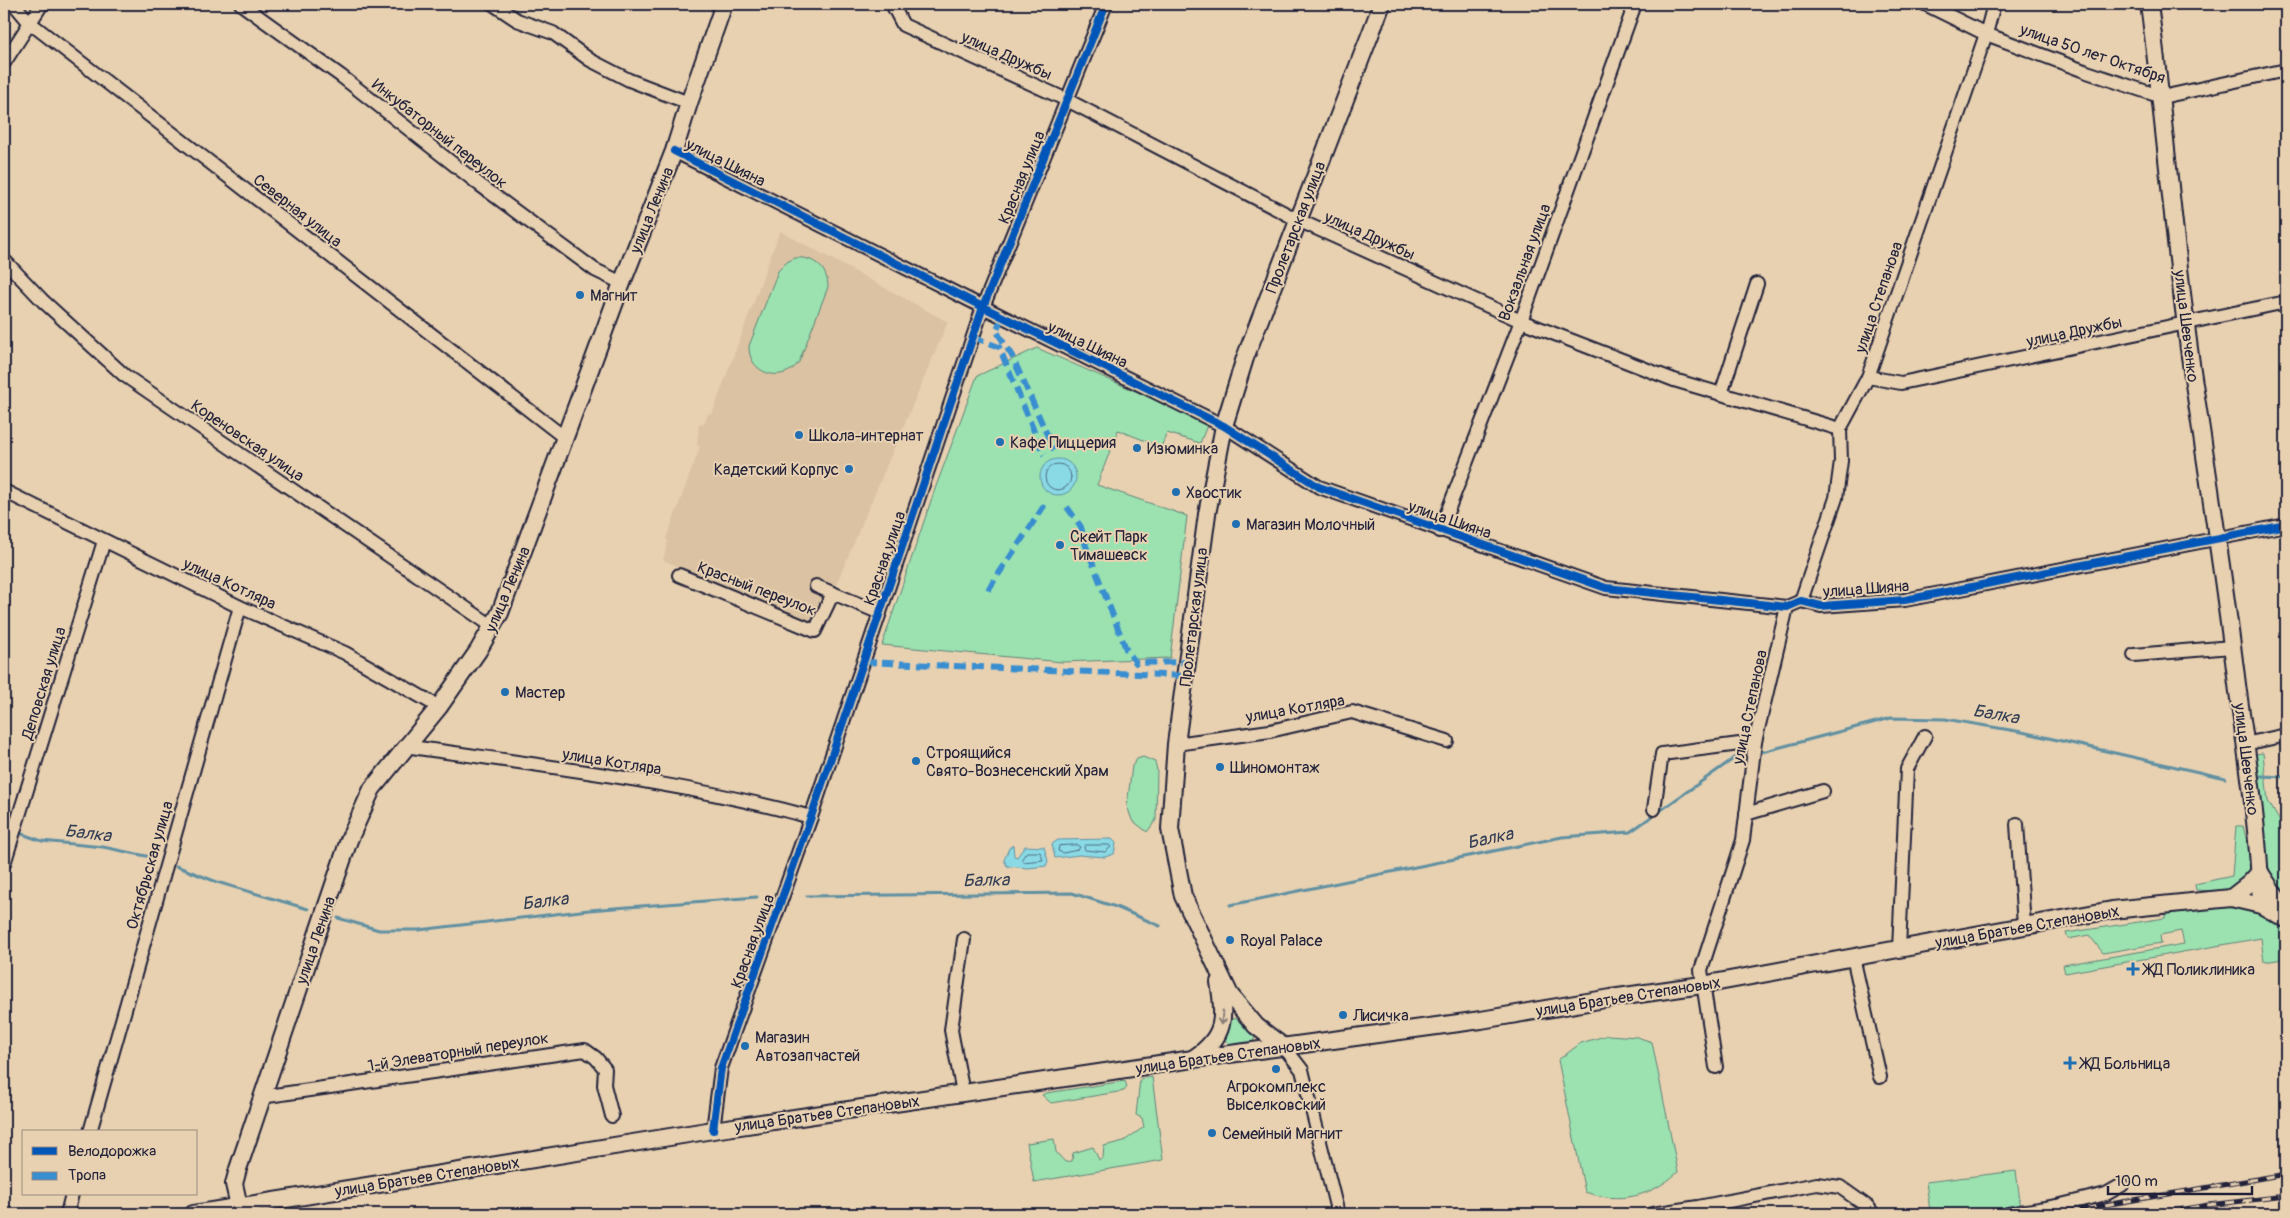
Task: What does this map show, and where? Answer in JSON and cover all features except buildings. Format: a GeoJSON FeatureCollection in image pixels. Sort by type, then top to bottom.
{"type":"FeatureCollection","features":[{"type":"Feature","properties":{"kind":"main road","name":"улица Ленина"},"geometry":{"type":"LineString","coordinates":[[239,1206],[234,1184],[261,1097],[349,840],[372,788],[439,707],[478,652],[500,613],[622,283],[674,151],[724,4]]}},
{"type":"Feature","properties":{"kind":"main road","name":"Пролетарская улица"},"geometry":{"type":"LineString","coordinates":[[1285,1048],[1256,1026],[1230,995],[1217,970],[1183,896],[1173,852],[1170,806],[1176,744],[1207,514],[1224,426],[1246,358],[1382,4]]}},
{"type":"Feature","properties":{"kind":"main road","name":"улица Шевченко"},"geometry":{"type":"LineString","coordinates":[[2149,4],[2162,97],[2185,324],[2218,539],[2245,744],[2260,872],[2261,905]]}},
{"type":"Feature","properties":{"kind":"main road","name":"улица Шевченко"},"geometry":{"type":"LineString","coordinates":[[2260,872],[2286,912]]}},
{"type":"Feature","properties":{"kind":"main road"},"geometry":{"type":"LineString","coordinates":[[2231,898],[2250,883],[2260,872]]}},
{"type":"Feature","properties":{"kind":"main road","name":"улица Братьев Степановых"},"geometry":{"type":"LineString","coordinates":[[193,1214],[713,1130],[1193,1059],[1285,1048],[1702,985],[2112,910],[2231,898],[2261,905],[2286,919]]}},
{"type":"Feature","properties":{"kind":"main road"},"geometry":{"type":"LineString","coordinates":[[1193,1059],[1209,1048],[1222,1028],[1224,1007],[1217,970]]}},
{"type":"Feature","properties":{"kind":"street","name":"Северная улица"},"geometry":{"type":"LineString","coordinates":[[14,4],[29,22],[565,438]]}},
{"type":"Feature","properties":{"kind":"street"},"geometry":{"type":"LineString","coordinates":[[4,63],[42,4]]}},
{"type":"Feature","properties":{"kind":"street","name":"Инкубаторный переулок"},"geometry":{"type":"LineString","coordinates":[[241,4],[341,76],[480,185],[587,264],[622,283]]}},
{"type":"Feature","properties":{"kind":"street"},"geometry":{"type":"LineString","coordinates":[[493,4],[517,20],[553,33],[590,60],[629,80],[689,103]]}},
{"type":"Feature","properties":{"kind":"street","name":"улица Дружбы"},"geometry":{"type":"LineString","coordinates":[[892,4],[903,25],[1067,100],[1298,220],[1521,321],[1674,380],[1840,429]]}},
{"type":"Feature","properties":{"kind":"street","name":"Красная улица"},"geometry":{"type":"LineString","coordinates":[[713,1130],[721,1068],[811,817],[983,307],[1106,4]]}},
{"type":"Feature","properties":{"kind":"street","name":"Вокзальная улица"},"geometry":{"type":"LineString","coordinates":[[1440,531],[1521,321],[1635,4]]}},
{"type":"Feature","properties":{"kind":"street","name":"улица 50 лет Октября"},"geometry":{"type":"LineString","coordinates":[[1925,4],[1986,34],[2087,72],[2162,97],[2286,70]]}},
{"type":"Feature","properties":{"kind":"street","name":"улица Степанова"},"geometry":{"type":"LineString","coordinates":[[1840,429],[1868,377],[1986,34],[1994,4]]}},
{"type":"Feature","properties":{"kind":"street","name":"улица Шияна"},"geometry":{"type":"LineString","coordinates":[[674,151],[1224,426],[1318,487],[1606,588],[1787,607],[1801,601],[1821,606],[1905,600],[2286,525]]}},
{"type":"Feature","properties":{"kind":"street","name":"Кореновская улица"},"geometry":{"type":"LineString","coordinates":[[4,260],[43,301],[124,375],[492,626]]}},
{"type":"Feature","properties":{"kind":"street"},"geometry":{"type":"LineString","coordinates":[[1721,394],[1757,284]]}},
{"type":"Feature","properties":{"kind":"street","name":"улица Дружбы"},"geometry":{"type":"LineString","coordinates":[[1868,377],[1901,383],[2286,302]]}},
{"type":"Feature","properties":{"kind":"street"},"geometry":{"type":"LineString","coordinates":[[1801,601],[1836,498],[1841,461],[1840,429]]}},
{"type":"Feature","properties":{"kind":"street","name":"улица Котляра"},"geometry":{"type":"LineString","coordinates":[[4,492],[240,607],[345,654],[439,707]]}},
{"type":"Feature","properties":{"kind":"street","name":"Деповская улица"},"geometry":{"type":"LineString","coordinates":[[4,864],[104,541]]}},
{"type":"Feature","properties":{"kind":"street","name":"Красный переулок"},"geometry":{"type":"LineString","coordinates":[[679,575],[815,631],[833,593]]}},
{"type":"Feature","properties":{"kind":"street","name":"Красный переулок"},"geometry":{"type":"LineString","coordinates":[[816,586],[880,613]]}},
{"type":"Feature","properties":{"kind":"street","name":"Октябрьская улица"},"geometry":{"type":"LineString","coordinates":[[91,1130],[240,607]]}},
{"type":"Feature","properties":{"kind":"street","name":"улица Степанова"},"geometry":{"type":"LineString","coordinates":[[1716,1067],[1700,970],[1743,840],[1755,742],[1787,607]]}},
{"type":"Feature","properties":{"kind":"street"},"geometry":{"type":"LineString","coordinates":[[2134,655],[2232,646]]}},
{"type":"Feature","properties":{"kind":"street","name":"улица Котляра"},"geometry":{"type":"LineString","coordinates":[[1176,744],[1270,731],[1352,712],[1447,742]]}},
{"type":"Feature","properties":{"kind":"street"},"geometry":{"type":"LineString","coordinates":[[2245,744],[2286,735]]}},
{"type":"Feature","properties":{"kind":"street"},"geometry":{"type":"LineString","coordinates":[[1899,949],[1907,769],[1925,736]]}},
{"type":"Feature","properties":{"kind":"street"},"geometry":{"type":"LineString","coordinates":[[1654,809],[1662,754],[1755,742]]}},
{"type":"Feature","properties":{"kind":"street","name":"улица Котляра"},"geometry":{"type":"LineString","coordinates":[[406,746],[554,768],[756,802],[811,817]]}},
{"type":"Feature","properties":{"kind":"street"},"geometry":{"type":"LineString","coordinates":[[1746,814],[1823,791]]}},
{"type":"Feature","properties":{"kind":"street"},"geometry":{"type":"LineString","coordinates":[[2018,824],[2024,926]]}},
{"type":"Feature","properties":{"kind":"street"},"geometry":{"type":"LineString","coordinates":[[963,1093],[950,1030],[964,939]]}},
{"type":"Feature","properties":{"kind":"street"},"geometry":{"type":"LineString","coordinates":[[1853,957],[1880,1077]]}},
{"type":"Feature","properties":{"kind":"street","name":"Пролетарская улица"},"geometry":{"type":"LineString","coordinates":[[1285,1048],[1302,1070],[1338,1214]]}},
{"type":"Feature","properties":{"kind":"street","name":"1-й Элеваторный переулок"},"geometry":{"type":"LineString","coordinates":[[261,1097],[585,1050],[596,1058],[605,1069],[606,1102],[612,1116]]}},
{"type":"Feature","properties":{"kind":"street"},"geometry":{"type":"LineString","coordinates":[[1652,1214],[1823,1184],[1840,1187],[1868,1207],[1872,1214]]}},
{"type":"Feature","properties":{"kind":"street"},"geometry":{"type":"LineString","coordinates":[[2008,1214],[2057,1206],[2098,1196],[2122,1185]]}},
{"type":"Feature","properties":{"kind":"street"},"geometry":{"type":"LineString","coordinates":[[67,1214],[72,1196]]}},
{"type":"Feature","properties":{"kind":"shaded area","name":"Школа-интернат"},"geometry":{"type":"Polygon","coordinates":[[[780,231],[948,322],[818,627],[663,560],[668,541],[666,539],[700,447],[697,444],[699,424],[703,425],[709,413],[712,414],[780,231]]]}},
{"type":"Feature","properties":{"kind":"green space"},"geometry":{"type":"Polygon","coordinates":[[[795,258],[808,259],[818,265],[825,274],[828,287],[799,362],[792,369],[784,373],[768,373],[754,364],[750,356],[749,346],[778,271],[787,262],[795,258]]]}},
{"type":"Feature","properties":{"kind":"green space"},"geometry":{"type":"Polygon","coordinates":[[[1037,348],[1208,423],[1200,443],[1167,433],[1161,447],[1118,430],[1097,485],[1187,516],[1170,658],[1062,662],[882,645],[935,489],[977,376],[1037,348]]]}},
{"type":"Feature","properties":{"kind":"green space"},"geometry":{"type":"Polygon","coordinates":[[[2263,753],[2268,801],[2286,832],[2286,904],[2269,872],[2262,840],[2255,754],[2263,753]]]}},
{"type":"Feature","properties":{"kind":"green space"},"geometry":{"type":"Polygon","coordinates":[[[1143,757],[1155,762],[1157,770],[1156,820],[1147,832],[1132,820],[1127,806],[1132,766],[1137,759],[1143,757]]]}},
{"type":"Feature","properties":{"kind":"green space"},"geometry":{"type":"Polygon","coordinates":[[[2236,826],[2243,826],[2252,861],[2252,872],[2228,892],[2196,890],[2195,884],[2232,876],[2236,826]]]}},
{"type":"Feature","properties":{"kind":"green space"},"geometry":{"type":"Polygon","coordinates":[[[2223,907],[2240,909],[2256,914],[2286,929],[2286,978],[2283,959],[2264,962],[2261,938],[2065,973],[2063,965],[2184,944],[2181,931],[2160,935],[2161,943],[2103,953],[2089,935],[2068,939],[2066,933],[2165,918],[2165,914],[2223,907]]]}},
{"type":"Feature","properties":{"kind":"green space"},"geometry":{"type":"Polygon","coordinates":[[[1235,1018],[1255,1036],[1253,1042],[1246,1045],[1230,1045],[1225,1040],[1230,1020],[1235,1018]]]}},
{"type":"Feature","properties":{"kind":"green space"},"geometry":{"type":"Polygon","coordinates":[[[1608,1035],[1637,1037],[1652,1042],[1678,1172],[1668,1181],[1657,1187],[1623,1198],[1598,1196],[1585,1192],[1558,1060],[1581,1043],[1608,1035]]]}},
{"type":"Feature","properties":{"kind":"green space"},"geometry":{"type":"Polygon","coordinates":[[[1152,1077],[1163,1160],[1034,1182],[1027,1143],[1054,1139],[1056,1152],[1065,1162],[1072,1161],[1073,1153],[1093,1147],[1099,1160],[1103,1158],[1104,1146],[1124,1141],[1144,1127],[1142,1118],[1136,1115],[1140,1079],[1152,1077]]]}},
{"type":"Feature","properties":{"kind":"green space"},"geometry":{"type":"Polygon","coordinates":[[[1125,1081],[1127,1087],[1124,1091],[1051,1103],[1042,1095],[1046,1093],[1125,1081]]]}},
{"type":"Feature","properties":{"kind":"green space"},"geometry":{"type":"Polygon","coordinates":[[[2016,1171],[2021,1209],[1979,1214],[1917,1214],[1930,1211],[1926,1182],[2016,1171]]]}},
{"type":"Feature","properties":{"kind":"water"},"geometry":{"type":"Polygon","coordinates":[[[1058,459],[1065,460],[1071,464],[1075,470],[1075,484],[1071,490],[1065,494],[1058,495],[1051,494],[1045,490],[1041,484],[1040,477],[1041,470],[1045,464],[1051,460],[1058,459]]]}},
{"type":"Feature","properties":{"kind":"water"},"geometry":{"type":"Polygon","coordinates":[[[1112,839],[1116,843],[1114,854],[1105,857],[1079,855],[1055,858],[1052,844],[1058,840],[1112,839]]]}},
{"type":"Feature","properties":{"kind":"water"},"geometry":{"type":"Polygon","coordinates":[[[1013,845],[1014,856],[1017,857],[1025,846],[1044,847],[1048,861],[1046,866],[1028,868],[1007,866],[1004,860],[1009,848],[1013,845]]]}},
{"type":"Feature","properties":{"kind":"waterway","name":"Балка"},"geometry":{"type":"LineString","coordinates":[[1762,752],[1891,718],[1945,719],[2022,732],[2225,778]]}},
{"type":"Feature","properties":{"kind":"waterway","name":"Балка"},"geometry":{"type":"LineString","coordinates":[[1230,905],[1562,837],[1630,832],[1736,757]]}},
{"type":"Feature","properties":{"kind":"waterway","name":"Балка"},"geometry":{"type":"LineString","coordinates":[[2261,776],[2286,777]]}},
{"type":"Feature","properties":{"kind":"waterway","name":"Балка"},"geometry":{"type":"LineString","coordinates":[[22,834],[42,841],[103,847],[151,857]]}},
{"type":"Feature","properties":{"kind":"waterway","name":"Балка"},"geometry":{"type":"LineString","coordinates":[[176,866],[217,882],[308,909]]}},
{"type":"Feature","properties":{"kind":"waterway","name":"Балка"},"geometry":{"type":"LineString","coordinates":[[807,896],[1072,893],[1116,907],[1160,926]]}},
{"type":"Feature","properties":{"kind":"waterway","name":"Балка"},"geometry":{"type":"LineString","coordinates":[[338,918],[379,930],[419,930],[589,910],[757,897]]}},
{"type":"Feature","properties":{"kind":"railway"},"geometry":{"type":"LineString","coordinates":[[2052,1214],[2286,1174]]}},
{"type":"Feature","properties":{"kind":"railway"},"geometry":{"type":"LineString","coordinates":[[2154,1214],[2208,1205],[2286,1196]]}},
{"type":"Feature","properties":{"kind":"marked path"},"geometry":{"type":"LineString","coordinates":[[1003,317],[996,330],[1012,356],[1054,450]]}},
{"type":"Feature","properties":{"kind":"marked path"},"geometry":{"type":"LineString","coordinates":[[973,337],[999,347],[1044,455]]}},
{"type":"Feature","properties":{"kind":"marked path"},"geometry":{"type":"LineString","coordinates":[[988,590],[1046,503]]}},
{"type":"Feature","properties":{"kind":"marked path"},"geometry":{"type":"LineString","coordinates":[[1067,507],[1081,527],[1086,546],[1126,649],[1136,663],[1187,662]]}},
{"type":"Feature","properties":{"kind":"marked path"},"geometry":{"type":"LineString","coordinates":[[864,662],[1185,676]]}},
{"type":"Feature","properties":{"kind":"cycle path"},"geometry":{"type":"LineString","coordinates":[[713,1130],[721,1068],[811,817],[983,307],[1106,4]]}},
{"type":"Feature","properties":{"kind":"cycle path"},"geometry":{"type":"LineString","coordinates":[[674,151],[1224,426],[1319,487],[1606,588],[1787,607],[1801,601],[1821,606],[1905,600],[2286,525]]}},
{"type":"Feature","properties":{"kind":"place","name":"Магнит"},"geometry":{"type":"Point","coordinates":[580,295]}},
{"type":"Feature","properties":{"kind":"place","name":"Школа-интернат"},"geometry":{"type":"Point","coordinates":[799,435]}},
{"type":"Feature","properties":{"kind":"place","name":"Кафе Пиццерия"},"geometry":{"type":"Point","coordinates":[1000,442]}},
{"type":"Feature","properties":{"kind":"place","name":"Изюминка"},"geometry":{"type":"Point","coordinates":[1137,448]}},
{"type":"Feature","properties":{"kind":"place","name":"Кадетский Корпус"},"geometry":{"type":"Point","coordinates":[849,469]}},
{"type":"Feature","properties":{"kind":"place","name":"Хвостик"},"geometry":{"type":"Point","coordinates":[1176,492]}},
{"type":"Feature","properties":{"kind":"place","name":"Магазин Молочный"},"geometry":{"type":"Point","coordinates":[1236,524]}},
{"type":"Feature","properties":{"kind":"place","name":"Скейт Парк Тимашевск"},"geometry":{"type":"Point","coordinates":[1060,545]}},
{"type":"Feature","properties":{"kind":"place","name":"Мастер"},"geometry":{"type":"Point","coordinates":[505,692]}},
{"type":"Feature","properties":{"kind":"place","name":"Строящийся Свято-Вознесенский Храм"},"geometry":{"type":"Point","coordinates":[916,761]}},
{"type":"Feature","properties":{"kind":"place","name":"Шиномонтаж"},"geometry":{"type":"Point","coordinates":[1220,767]}},
{"type":"Feature","properties":{"kind":"place","name":"Royal Palace"},"geometry":{"type":"Point","coordinates":[1230,940]}},
{"type":"Feature","properties":{"kind":"place","name":"ЖД Поликлиника"},"geometry":{"type":"Point","coordinates":[2133,969]}},
{"type":"Feature","properties":{"kind":"place","name":"Лисичка"},"geometry":{"type":"Point","coordinates":[1343,1015]}},
{"type":"Feature","properties":{"kind":"place","name":"Магазин Автозапчастей"},"geometry":{"type":"Point","coordinates":[745,1046]}},
{"type":"Feature","properties":{"kind":"place","name":"ЖД Больница"},"geometry":{"type":"Point","coordinates":[2070,1063]}},
{"type":"Feature","properties":{"kind":"place","name":"Агрокомплекс Выселковский"},"geometry":{"type":"Point","coordinates":[1276,1069]}},
{"type":"Feature","properties":{"kind":"place","name":"Семейный Магнит"},"geometry":{"type":"Point","coordinates":[1212,1133]}}]}
